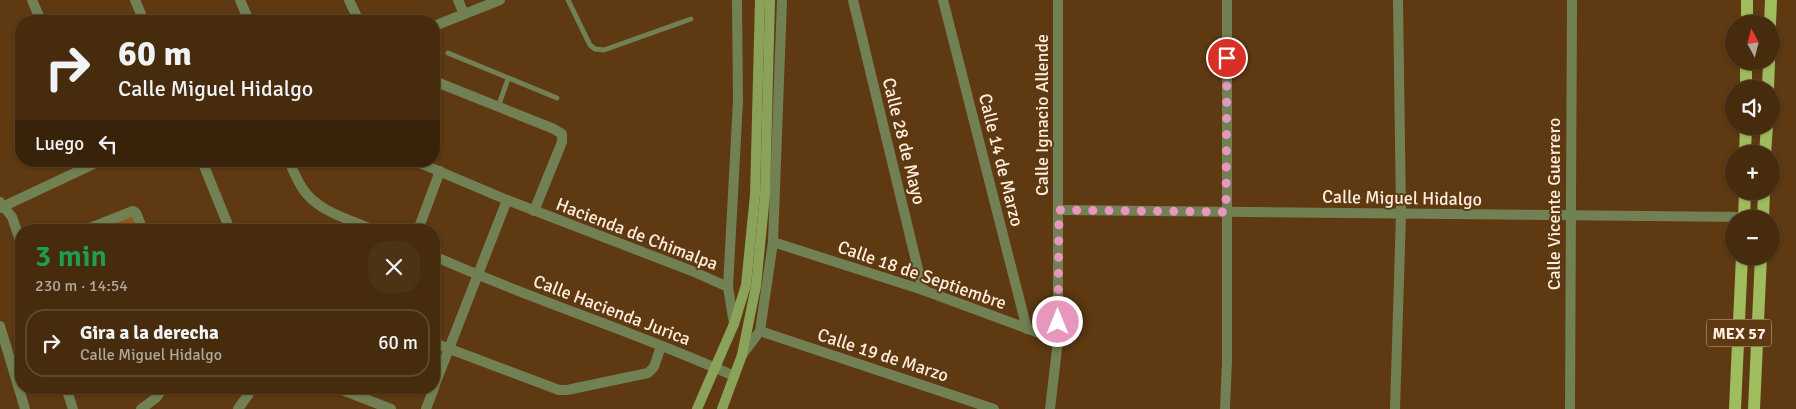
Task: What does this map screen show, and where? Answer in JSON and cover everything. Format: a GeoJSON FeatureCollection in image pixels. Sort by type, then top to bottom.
{"type":"FeatureCollection","features":[{"type":"Feature","properties":{"kind":"main road"},"geometry":{"type":"LineString","coordinates":[[697,409],[751,285],[760,0]]}},
{"type":"Feature","properties":{"kind":"main road"},"geometry":{"type":"LineString","coordinates":[[722,409],[742,355],[765,195],[770,0]]}},
{"type":"Feature","properties":{"kind":"main road"},"geometry":{"type":"LineString","coordinates":[[1747,0],[1747,15]]}},
{"type":"Feature","properties":{"kind":"main road"},"geometry":{"type":"LineString","coordinates":[[1770,15],[1771,0]]}},
{"type":"Feature","properties":{"kind":"main road","name":"MEX 57"},"geometry":{"type":"LineString","coordinates":[[1735,409],[1742,265]]}},
{"type":"Feature","properties":{"kind":"main road","name":"MEX 57"},"geometry":{"type":"LineString","coordinates":[[1754,409],[1761,265]]}},
{"type":"Feature","properties":{"kind":"street"},"geometry":{"type":"LineString","coordinates":[[32,0],[38,15]]}},
{"type":"Feature","properties":{"kind":"street"},"geometry":{"type":"LineString","coordinates":[[135,0],[141,15]]}},
{"type":"Feature","properties":{"kind":"street"},"geometry":{"type":"LineString","coordinates":[[240,0],[246,15]]}},
{"type":"Feature","properties":{"kind":"street"},"geometry":{"type":"LineString","coordinates":[[350,0],[356,15]]}},
{"type":"Feature","properties":{"kind":"street"},"geometry":{"type":"LineString","coordinates":[[458,0],[464,14]]}},
{"type":"Feature","properties":{"kind":"street"},"geometry":{"type":"LineString","coordinates":[[440,24],[500,0]]}},
{"type":"Feature","properties":{"kind":"street"},"geometry":{"type":"LineString","coordinates":[[734,324],[728,287],[738,101],[737,0]]}},
{"type":"Feature","properties":{"kind":"street"},"geometry":{"type":"LineString","coordinates":[[742,355],[760,331],[773,242],[782,0]]}},
{"type":"Feature","properties":{"kind":"street","name":"Calle 28 de Mayo"},"geometry":{"type":"LineString","coordinates":[[853,0],[923,290]]}},
{"type":"Feature","properties":{"kind":"street","name":"Calle 14 de Marzo"},"geometry":{"type":"LineString","coordinates":[[943,0],[1027,329]]}},
{"type":"Feature","properties":{"kind":"street","name":"Calle Ignacio Allende"},"geometry":{"type":"LineString","coordinates":[[1050,409],[1058,340],[1058,0]]}},
{"type":"Feature","properties":{"kind":"street"},"geometry":{"type":"LineString","coordinates":[[1225,409],[1227,360],[1227,0]]}},
{"type":"Feature","properties":{"kind":"street"},"geometry":{"type":"LineString","coordinates":[[1395,409],[1401,214],[1398,0]]}},
{"type":"Feature","properties":{"kind":"street","name":"Calle Vicente Guerrero"},"geometry":{"type":"LineString","coordinates":[[1570,409],[1572,0]]}},
{"type":"Feature","properties":{"kind":"street"},"geometry":{"type":"LineString","coordinates":[[440,83],[554,129],[562,134],[562,142],[534,211]]}},
{"type":"Feature","properties":{"kind":"street"},"geometry":{"type":"LineString","coordinates":[[15,226],[12,217],[1,205],[86,167]]}},
{"type":"Feature","properties":{"kind":"street"},"geometry":{"type":"LineString","coordinates":[[204,167],[228,224]]}},
{"type":"Feature","properties":{"kind":"street"},"geometry":{"type":"LineString","coordinates":[[292,167],[301,187],[319,206],[360,224]]}},
{"type":"Feature","properties":{"kind":"street","name":"Hacienda de Chimalpa"},"geometry":{"type":"LineString","coordinates":[[430,167],[534,211],[728,287]]}},
{"type":"Feature","properties":{"kind":"street"},"geometry":{"type":"LineString","coordinates":[[420,224],[440,171]]}},
{"type":"Feature","properties":{"kind":"street"},"geometry":{"type":"LineString","coordinates":[[440,369],[507,200]]}},
{"type":"Feature","properties":{"kind":"street","name":"Calle Miguel Hidalgo"},"geometry":{"type":"LineString","coordinates":[[1059,210],[1725,218]]}},
{"type":"Feature","properties":{"kind":"street"},"geometry":{"type":"LineString","coordinates":[[101,224],[133,211],[136,212],[141,224]]}},
{"type":"Feature","properties":{"kind":"street","name":"Calle 18 de Septiembre"},"geometry":{"type":"LineString","coordinates":[[773,242],[923,290],[1058,340]]}},
{"type":"Feature","properties":{"kind":"street","name":"Calle Hacienda Jurica"},"geometry":{"type":"LineString","coordinates":[[440,259],[477,276],[734,376]]}},
{"type":"Feature","properties":{"kind":"street"},"geometry":{"type":"LineString","coordinates":[[0,326],[15,376]]}},
{"type":"Feature","properties":{"kind":"street","name":"Calle 19 de Marzo"},"geometry":{"type":"LineString","coordinates":[[760,331],[994,409]]}},
{"type":"Feature","properties":{"kind":"street"},"geometry":{"type":"LineString","coordinates":[[440,346],[559,390],[567,390],[648,373],[654,368],[661,346]]}},
{"type":"Feature","properties":{"kind":"street"},"geometry":{"type":"LineString","coordinates":[[20,394],[25,409]]}},
{"type":"Feature","properties":{"kind":"street"},"geometry":{"type":"LineString","coordinates":[[68,394],[73,409]]}},
{"type":"Feature","properties":{"kind":"street"},"geometry":{"type":"LineString","coordinates":[[141,409],[159,394]]}},
{"type":"Feature","properties":{"kind":"street"},"geometry":{"type":"LineString","coordinates":[[238,409],[249,394]]}},
{"type":"Feature","properties":{"kind":"street"},"geometry":{"type":"LineString","coordinates":[[349,394],[373,406],[392,409]]}},
{"type":"Feature","properties":{"kind":"street"},"geometry":{"type":"LineString","coordinates":[[426,409],[431,394]]}},
{"type":"Feature","properties":{"kind":"lane"},"geometry":{"type":"LineString","coordinates":[[568,0],[590,45],[595,50],[604,50],[691,19]]}},
{"type":"Feature","properties":{"kind":"lane"},"geometry":{"type":"LineString","coordinates":[[448,53],[557,98]]}},
{"type":"Feature","properties":{"kind":"lane"},"geometry":{"type":"LineString","coordinates":[[498,107],[508,79]]}},
{"type":"Feature","properties":{"kind":"shaded area"},"geometry":{"type":"Polygon","coordinates":[[[133,211],[139,224],[100,224],[133,211]]]}},
{"type":"Feature","properties":{"kind":"route"},"geometry":{"type":"LineString","coordinates":[[1058,322],[1059,210],[1226,212],[1227,58]]}}]}
